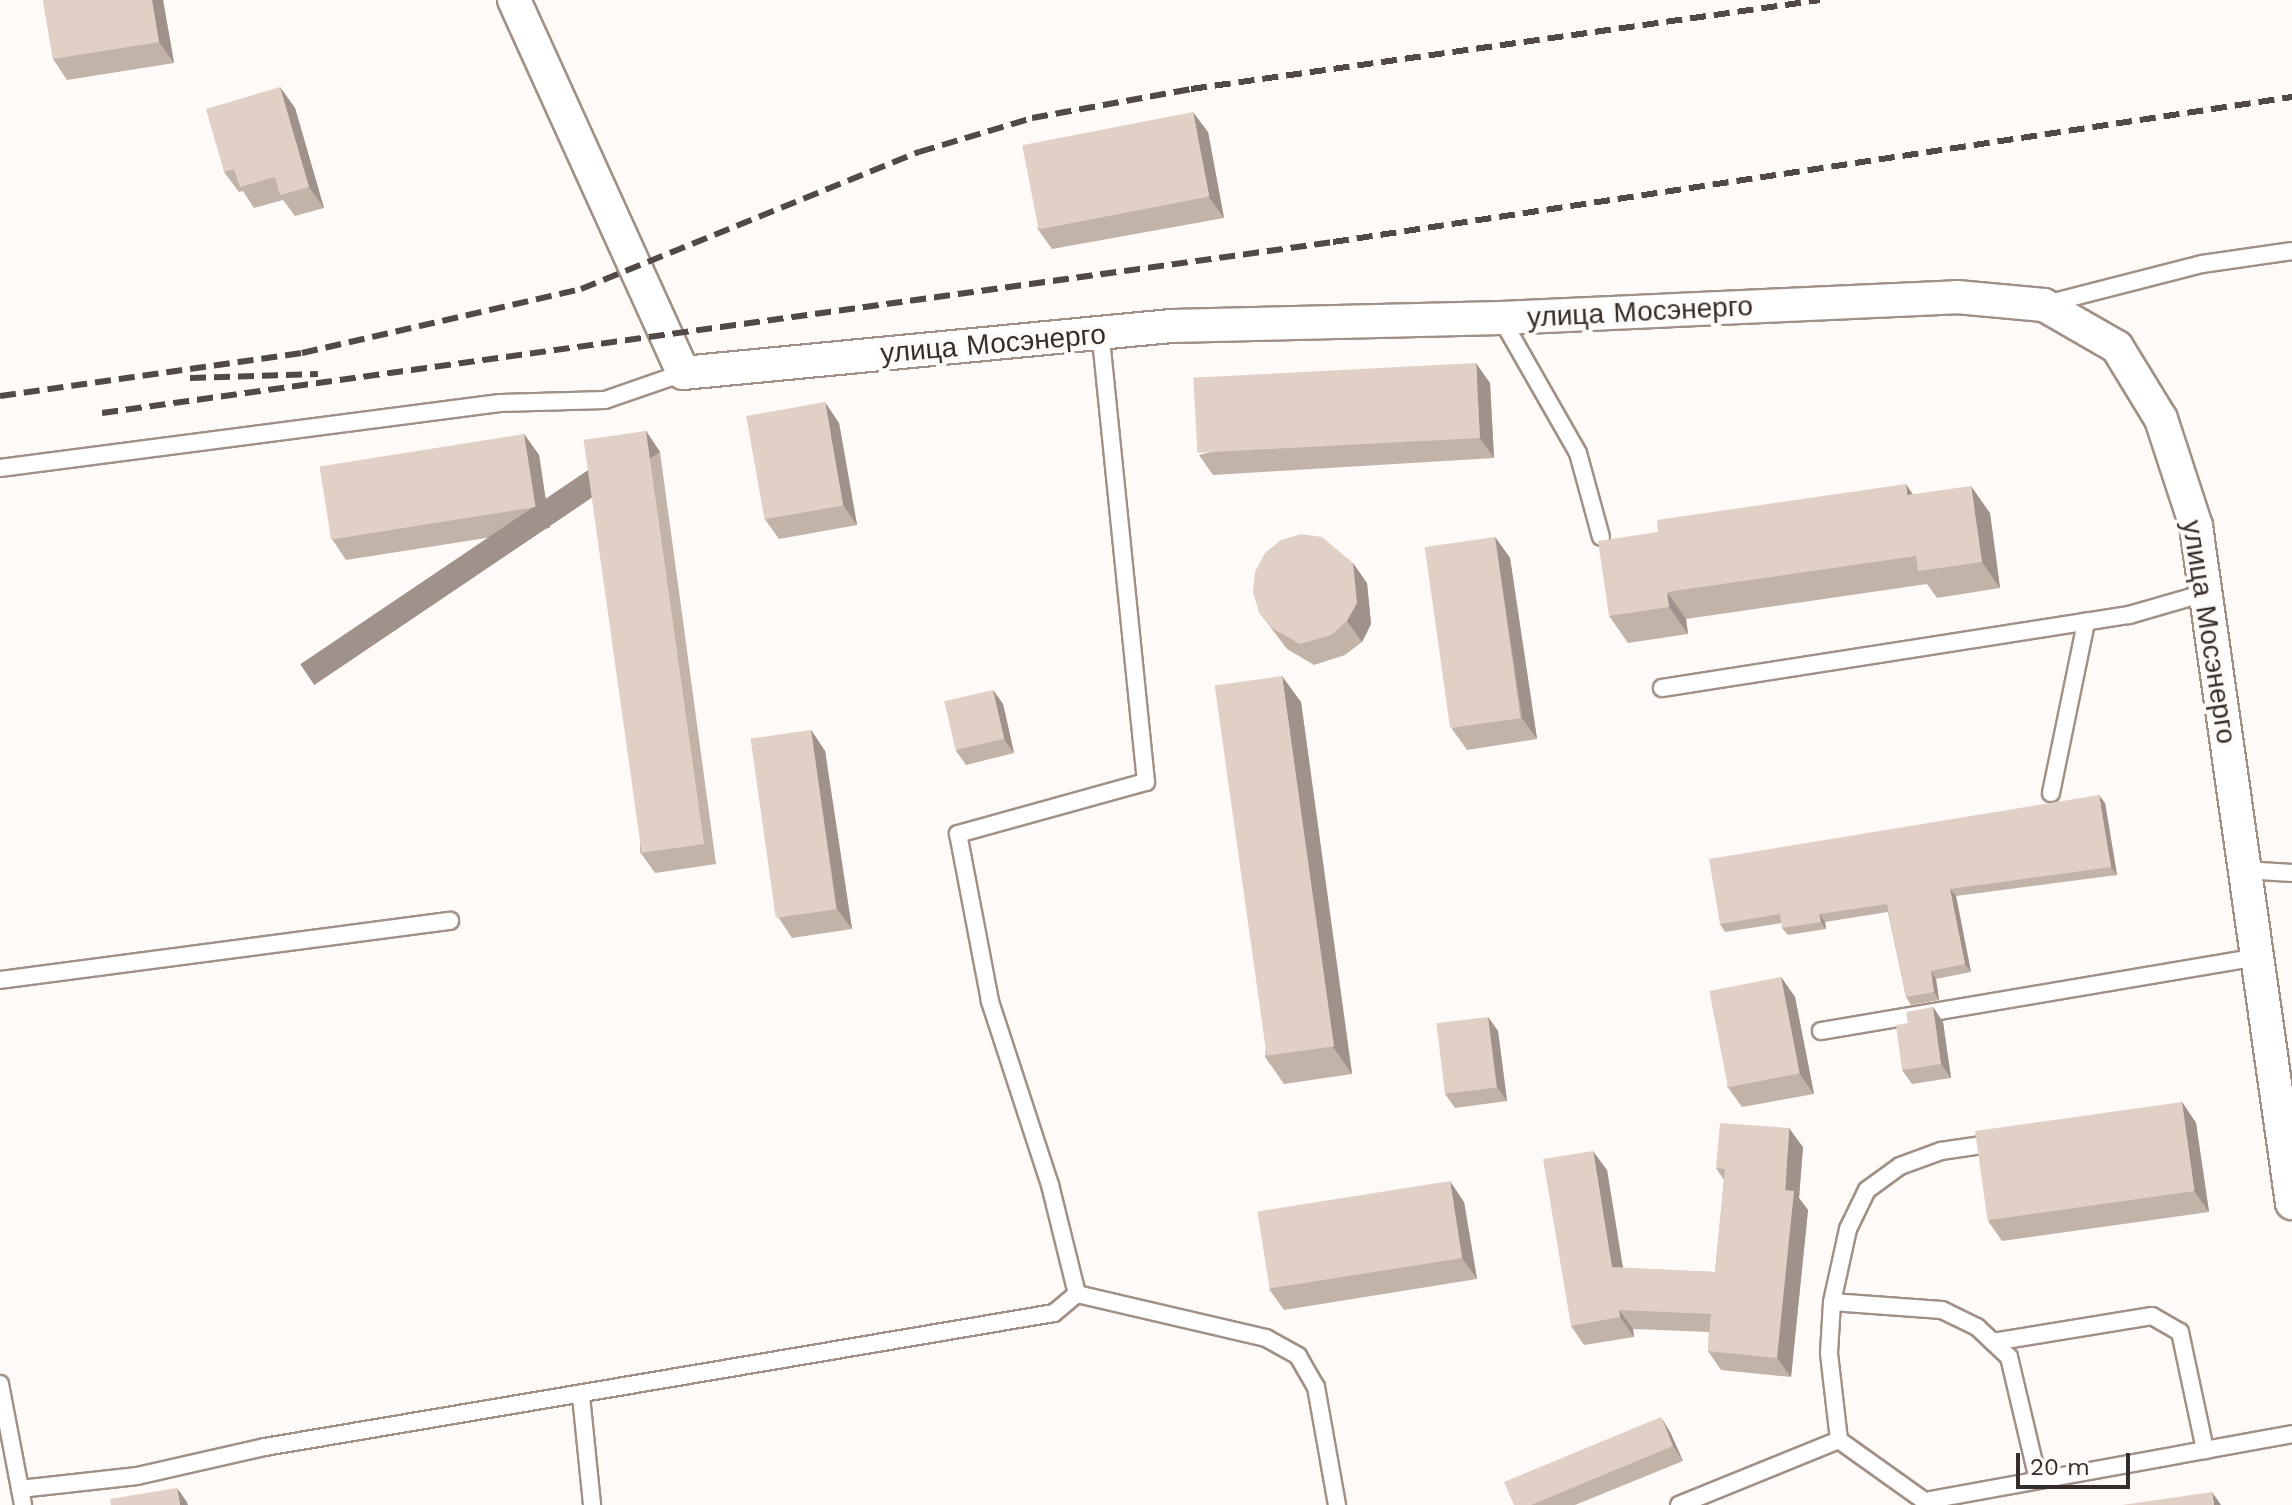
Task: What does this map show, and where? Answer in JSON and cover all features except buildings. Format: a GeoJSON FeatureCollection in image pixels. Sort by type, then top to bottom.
{"type":"FeatureCollection","features":[{"type":"Feature","properties":{"kind":"street"},"geometry":{"type":"LineString","coordinates":[[514,0],[683,373]]}},
{"type":"Feature","properties":{"kind":"street","name":"улица Мосэнерго"},"geometry":{"type":"LineString","coordinates":[[683,373],[1172,326],[1501,318],[1957,297],[2044,305],[2117,347],[2161,419],[2196,526],[2292,1203]]}},
{"type":"Feature","properties":{"kind":"lane"},"geometry":{"type":"LineString","coordinates":[[2044,305],[2202,264],[2292,251]]}},
{"type":"Feature","properties":{"kind":"lane"},"geometry":{"type":"LineString","coordinates":[[1501,318],[1578,453],[1601,537]]}},
{"type":"Feature","properties":{"kind":"lane"},"geometry":{"type":"LineString","coordinates":[[1077,1294],[1050,1185],[990,1001],[958,834],[1146,782],[1100,333]]}},
{"type":"Feature","properties":{"kind":"lane"},"geometry":{"type":"LineString","coordinates":[[0,468],[500,403],[605,400],[683,373]]}},
{"type":"Feature","properties":{"kind":"lane"},"geometry":{"type":"LineString","coordinates":[[1662,688],[2086,622],[2205,593]]}},
{"type":"Feature","properties":{"kind":"lane"},"geometry":{"type":"LineString","coordinates":[[2051,793],[2086,622]]}},
{"type":"Feature","properties":{"kind":"lane"},"geometry":{"type":"LineString","coordinates":[[2244,870],[2292,873]]}},
{"type":"Feature","properties":{"kind":"lane"},"geometry":{"type":"LineString","coordinates":[[0,980],[450,921]]}},
{"type":"Feature","properties":{"kind":"lane"},"geometry":{"type":"LineString","coordinates":[[1821,1031],[2257,957]]}},
{"type":"Feature","properties":{"kind":"lane"},"geometry":{"type":"LineString","coordinates":[[2017,1139],[1941,1151],[1900,1166],[1867,1190],[1848,1229],[1832,1302],[1829,1353],[1839,1440],[1930,1503],[2292,1434]]}},
{"type":"Feature","properties":{"kind":"lane"},"geometry":{"type":"LineString","coordinates":[[0,1384],[21,1497],[137,1476],[265,1447],[581,1396],[1054,1313],[1077,1294]]}},
{"type":"Feature","properties":{"kind":"lane"},"geometry":{"type":"LineString","coordinates":[[1077,1294],[1266,1338],[1298,1356],[1316,1387],[1337,1505]]}},
{"type":"Feature","properties":{"kind":"lane"},"geometry":{"type":"LineString","coordinates":[[1832,1302],[1942,1310],[1977,1327],[2009,1357],[2038,1480]]}},
{"type":"Feature","properties":{"kind":"lane"},"geometry":{"type":"LineString","coordinates":[[1993,1342],[2152,1316],[2180,1332],[2205,1450]]}},
{"type":"Feature","properties":{"kind":"lane"},"geometry":{"type":"LineString","coordinates":[[581,1396],[592,1505]]}},
{"type":"Feature","properties":{"kind":"lane"},"geometry":{"type":"LineString","coordinates":[[1679,1505],[1839,1440]]}},
{"type":"Feature","properties":{"kind":"railway"},"geometry":{"type":"LineString","coordinates":[[0,396],[302,353],[581,289],[919,152],[1032,118],[1191,89],[1820,0]]}},
{"type":"Feature","properties":{"kind":"railway"},"geometry":{"type":"LineString","coordinates":[[102,413],[1333,242],[2292,97]]}},
{"type":"Feature","properties":{"kind":"railway"},"geometry":{"type":"LineString","coordinates":[[190,378],[318,374]]}}]}
